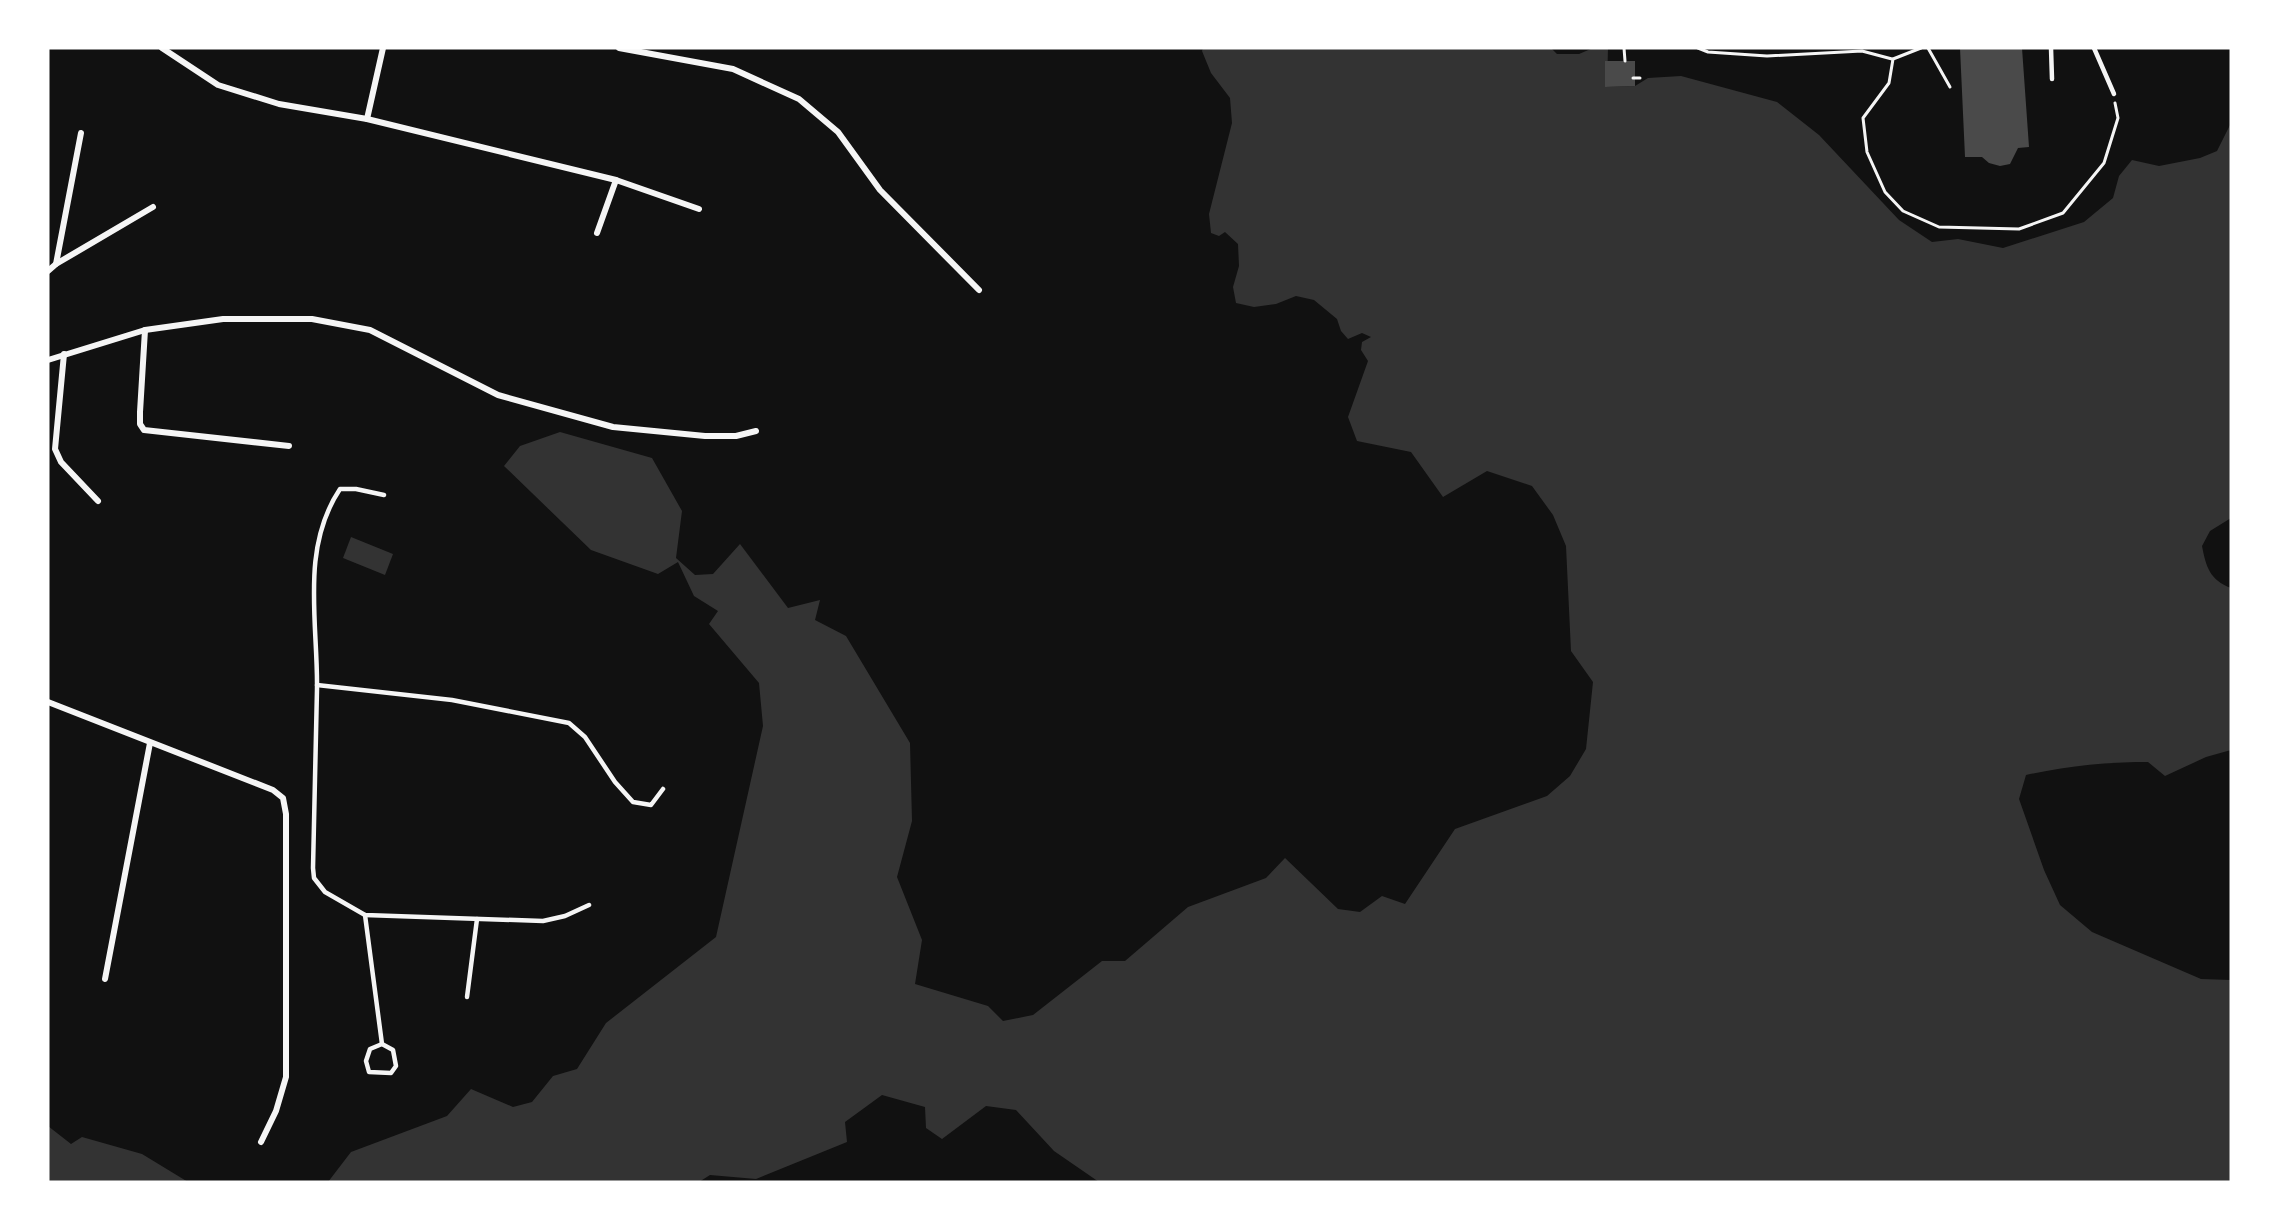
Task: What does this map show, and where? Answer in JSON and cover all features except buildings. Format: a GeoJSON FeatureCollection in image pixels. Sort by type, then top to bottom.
{"type":"FeatureCollection","features":[{"type":"Feature","properties":{"kind":"street"},"geometry":{"type":"LineString","coordinates":[[162,48],[218,85],[279,104],[368,119],[616,180],[699,209]]}},
{"type":"Feature","properties":{"kind":"street"},"geometry":{"type":"LineString","coordinates":[[368,119],[383,48]]}},
{"type":"Feature","properties":{"kind":"street"},"geometry":{"type":"LineString","coordinates":[[619,48],[733,69],[799,99],[838,132],[880,190],[979,290]]}},
{"type":"Feature","properties":{"kind":"street"},"geometry":{"type":"LineString","coordinates":[[56,264],[81,133]]}},
{"type":"Feature","properties":{"kind":"street"},"geometry":{"type":"LineString","coordinates":[[597,233],[616,180]]}},
{"type":"Feature","properties":{"kind":"street"},"geometry":{"type":"LineString","coordinates":[[48,271],[56,264],[153,207]]}},
{"type":"Feature","properties":{"kind":"street"},"geometry":{"type":"LineString","coordinates":[[48,360],[145,330],[223,319],[312,319],[370,330],[498,395],[613,427],[705,436],[736,436],[756,431]]}},
{"type":"Feature","properties":{"kind":"street"},"geometry":{"type":"LineString","coordinates":[[145,330],[140,412],[140,424],[144,430],[289,446]]}},
{"type":"Feature","properties":{"kind":"street"},"geometry":{"type":"LineString","coordinates":[[64,354],[55,449],[61,462],[98,501]]}},
{"type":"Feature","properties":{"kind":"street"},"geometry":{"type":"LineString","coordinates":[[48,702],[273,790],[283,798],[286,814],[286,1077],[276,1111],[261,1142]]}},
{"type":"Feature","properties":{"kind":"street"},"geometry":{"type":"LineString","coordinates":[[105,979],[150,743]]}},
{"type":"Feature","properties":{"kind":"lane"},"geometry":{"type":"LineString","coordinates":[[2051,48],[2052,79]]}},
{"type":"Feature","properties":{"kind":"lane"},"geometry":{"type":"LineString","coordinates":[[2094,48],[2114,94]]}},
{"type":"Feature","properties":{"kind":"lane"},"geometry":{"type":"LineString","coordinates":[[384,495],[356,489],[340,489],[328,507],[316,546],[314,587],[317,685],[314,878],[325,892],[365,915],[543,921],[565,916],[590,905]]}},
{"type":"Feature","properties":{"kind":"lane"},"geometry":{"type":"LineString","coordinates":[[317,685],[452,700],[569,723],[585,737],[615,782],[633,802],[651,805],[663,789]]}},
{"type":"Feature","properties":{"kind":"lane"},"geometry":{"type":"LineString","coordinates":[[365,915],[382,1044]]}},
{"type":"Feature","properties":{"kind":"lane"},"geometry":{"type":"LineString","coordinates":[[467,997],[477,919]]}},
{"type":"Feature","properties":{"kind":"lane"},"geometry":{"type":"LineString","coordinates":[[382,1044],[393,1050],[396,1066],[391,1073],[369,1072],[366,1061],[370,1049],[382,1044]]}},
{"type":"Feature","properties":{"kind":"path"},"geometry":{"type":"LineString","coordinates":[[1624,48],[1625,61]]}},
{"type":"Feature","properties":{"kind":"path"},"geometry":{"type":"LineString","coordinates":[[1698,48],[1708,52],[1767,56],[1862,51],[1893,59],[1921,48]]}},
{"type":"Feature","properties":{"kind":"path"},"geometry":{"type":"LineString","coordinates":[[1928,48],[1950,87]]}},
{"type":"Feature","properties":{"kind":"path"},"geometry":{"type":"LineString","coordinates":[[1893,59],[1889,83],[1863,118],[1868,152],[1885,192],[1903,211],[1939,227],[2019,229],[2063,213],[2104,162],[2118,118],[2114,94]]}},
{"type":"Feature","properties":{"kind":"path"},"geometry":{"type":"LineString","coordinates":[[1633,78],[1640,78]]}},
{"type":"Feature","properties":{"kind":"shaded area"},"geometry":{"type":"Polygon","coordinates":[[[1203,48],[1551,48],[1557,54],[1579,54],[1593,48],[1608,48],[1607,87],[1635,86],[1648,78],[1681,76],[1777,102],[1819,135],[1899,220],[1932,242],[1958,239],[2003,248],[2084,222],[2113,198],[2119,176],[2132,160],[2159,166],[2200,158],[2217,151],[2231,123],[2231,518],[2210,531],[2202,546],[2210,572],[2218,581],[2231,588],[2231,750],[2206,757],[2165,776],[2148,762],[2087,765],[2026,775],[2019,799],[2044,870],[2060,905],[2092,932],[2201,979],[2231,980],[2231,1182],[1099,1182],[1054,1151],[1016,1110],[986,1106],[942,1139],[926,1128],[925,1107],[882,1095],[845,1122],[847,1142],[756,1179],[710,1175],[699,1182],[328,1182],[351,1152],[447,1116],[471,1089],[513,1107],[532,1102],[553,1076],[577,1069],[606,1023],[716,937],[763,726],[759,683],[709,624],[718,611],[694,596],[678,562],[658,574],[591,550],[504,466],[520,446],[560,432],[652,458],[682,511],[676,558],[695,575],[713,574],[740,544],[788,608],[820,600],[815,620],[846,636],[910,743],[912,821],[897,877],[922,940],[915,984],[988,1006],[1003,1021],[1033,1015],[1102,961],[1125,961],[1188,907],[1266,878],[1285,858],[1338,909],[1360,912],[1382,896],[1405,904],[1455,829],[1547,796],[1570,776],[1586,749],[1593,682],[1571,651],[1566,546],[1553,515],[1532,486],[1487,471],[1443,497],[1411,452],[1357,441],[1348,417],[1368,361],[1361,350],[1362,342],[1371,337],[1362,333],[1348,339],[1341,331],[1337,319],[1314,300],[1296,296],[1276,304],[1254,307],[1236,303],[1233,287],[1239,266],[1238,244],[1225,232],[1219,236],[1211,233],[1209,214],[1232,123],[1230,98],[1211,73],[1202,51],[1203,48]]]}},
{"type":"Feature","properties":{"kind":"shaded area"},"geometry":{"type":"Polygon","coordinates":[[[351,537],[393,554],[385,575],[343,558],[351,537]]]}},
{"type":"Feature","properties":{"kind":"shaded area"},"geometry":{"type":"Polygon","coordinates":[[[48,1126],[71,1144],[82,1137],[142,1154],[188,1182],[48,1182],[48,1126]]]}}]}
